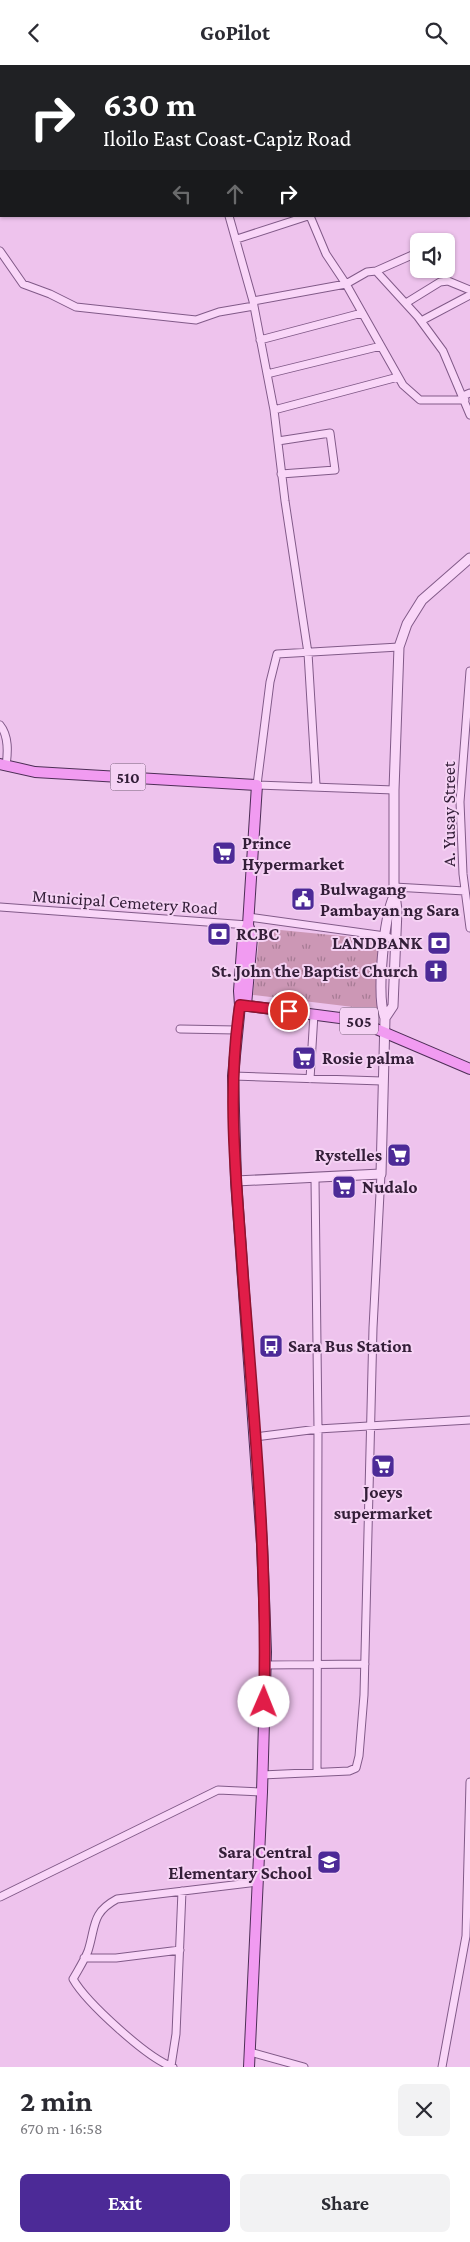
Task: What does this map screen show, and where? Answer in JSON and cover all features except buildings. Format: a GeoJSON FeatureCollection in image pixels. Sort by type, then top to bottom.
{"type":"FeatureCollection","features":[{"type":"Feature","properties":{"kind":"main road","name":"510"},"geometry":{"type":"LineString","coordinates":[[3,765],[34,772],[257,785]]}},
{"type":"Feature","properties":{"kind":"main road"},"geometry":{"type":"LineString","coordinates":[[249,2067],[262,1792],[265,1665],[262,1544],[236,1181],[233,1076],[236,1030],[243,1005],[239,991],[243,936],[249,921],[257,785]]}},
{"type":"Feature","properties":{"kind":"main road","name":"505"},"geometry":{"type":"LineString","coordinates":[[243,1005],[354,1020],[385,1031],[470,1069]]}},
{"type":"Feature","properties":{"kind":"street"},"geometry":{"type":"LineString","coordinates":[[229,217],[254,303],[274,410],[281,475],[308,653],[316,785]]}},
{"type":"Feature","properties":{"kind":"street"},"geometry":{"type":"LineString","coordinates":[[237,239],[306,217]]}},
{"type":"Feature","properties":{"kind":"street"},"geometry":{"type":"LineString","coordinates":[[309,217],[326,254],[346,283],[398,377],[412,395],[420,400],[466,397]]}},
{"type":"Feature","properties":{"kind":"street"},"geometry":{"type":"LineString","coordinates":[[0,251],[22,284],[50,294],[76,307],[196,320],[254,303],[346,283],[367,271],[376,271],[410,256]]}},
{"type":"Feature","properties":{"kind":"street"},"geometry":{"type":"LineString","coordinates":[[376,271],[406,303],[443,351],[466,397],[470,415]]}},
{"type":"Feature","properties":{"kind":"street"},"geometry":{"type":"LineString","coordinates":[[406,303],[440,282],[448,281],[470,290]]}},
{"type":"Feature","properties":{"kind":"street"},"geometry":{"type":"LineString","coordinates":[[421,321],[470,295]]}},
{"type":"Feature","properties":{"kind":"street"},"geometry":{"type":"LineString","coordinates":[[260,340],[362,313]]}},
{"type":"Feature","properties":{"kind":"street"},"geometry":{"type":"LineString","coordinates":[[267,374],[381,346]]}},
{"type":"Feature","properties":{"kind":"street"},"geometry":{"type":"LineString","coordinates":[[274,410],[398,377]]}},
{"type":"Feature","properties":{"kind":"street"},"geometry":{"type":"LineString","coordinates":[[278,441],[330,433],[335,470],[281,475]]}},
{"type":"Feature","properties":{"kind":"street"},"geometry":{"type":"LineString","coordinates":[[262,1775],[349,1771],[356,1768],[360,1747],[365,1664],[373,1328],[381,1174],[382,1081],[386,1018],[393,1006],[397,910],[394,891],[394,790],[399,647],[407,624],[422,600],[470,558]]}},
{"type":"Feature","properties":{"kind":"street"},"geometry":{"type":"LineString","coordinates":[[394,790],[316,785],[257,785],[274,659],[280,653],[399,647]]}},
{"type":"Feature","properties":{"kind":"street","name":"A. Yusay Street"},"geometry":{"type":"LineString","coordinates":[[470,671],[460,802],[465,891],[470,928]]}},
{"type":"Feature","properties":{"kind":"street"},"geometry":{"type":"LineString","coordinates":[[0,725],[5,731],[8,753],[3,765]]}},
{"type":"Feature","properties":{"kind":"street"},"geometry":{"type":"LineString","coordinates":[[394,891],[465,891]]}},
{"type":"Feature","properties":{"kind":"street"},"geometry":{"type":"LineString","coordinates":[[386,1018],[381,1009],[385,936],[389,907],[394,891]]}},
{"type":"Feature","properties":{"kind":"street","name":"Municipal Cemetery Road"},"geometry":{"type":"LineString","coordinates":[[0,907],[249,921],[385,936],[395,940]]}},
{"type":"Feature","properties":{"kind":"street"},"geometry":{"type":"LineString","coordinates":[[310,1079],[314,1014]]}},
{"type":"Feature","properties":{"kind":"street"},"geometry":{"type":"LineString","coordinates":[[180,1029],[236,1030]]}},
{"type":"Feature","properties":{"kind":"street"},"geometry":{"type":"LineString","coordinates":[[233,1076],[382,1081]]}},
{"type":"Feature","properties":{"kind":"street"},"geometry":{"type":"LineString","coordinates":[[236,1181],[315,1179],[381,1174]]}},
{"type":"Feature","properties":{"kind":"street"},"geometry":{"type":"LineString","coordinates":[[315,1179],[318,1429],[317,1771]]}},
{"type":"Feature","properties":{"kind":"street"},"geometry":{"type":"LineString","coordinates":[[255,1437],[318,1429],[470,1420]]}},
{"type":"Feature","properties":{"kind":"street"},"geometry":{"type":"LineString","coordinates":[[265,1665],[365,1664]]}},
{"type":"Feature","properties":{"kind":"street"},"geometry":{"type":"LineString","coordinates":[[442,2067],[466,1936],[470,1782]]}},
{"type":"Feature","properties":{"kind":"street"},"geometry":{"type":"LineString","coordinates":[[0,1897],[218,1790],[262,1792]]}},
{"type":"Feature","properties":{"kind":"street"},"geometry":{"type":"LineString","coordinates":[[182,1891],[176,2034],[172,2067],[153,2056],[103,2015],[80,1992],[73,1979],[84,1958],[98,1914],[103,1906],[117,1899],[182,1891],[258,1882]]}},
{"type":"Feature","properties":{"kind":"street"},"geometry":{"type":"LineString","coordinates":[[84,1958],[116,1958],[180,1951]]}},
{"type":"Feature","properties":{"kind":"street"},"geometry":{"type":"LineString","coordinates":[[250,2052],[304,2067]]}},
{"type":"Feature","properties":{"kind":"green space"},"geometry":{"type":"Polygon","coordinates":[[[260,928],[382,940],[378,1010],[253,995],[260,928]]]}},
{"type":"Feature","properties":{"kind":"place","name":"Prince Hypermarket"},"geometry":{"type":"Point","coordinates":[224,853]}},
{"type":"Feature","properties":{"kind":"place","name":"Bulwagang Pambayan ng Sara"},"geometry":{"type":"Point","coordinates":[303,899]}},
{"type":"Feature","properties":{"kind":"place","name":"RCBC"},"geometry":{"type":"Point","coordinates":[219,934]}},
{"type":"Feature","properties":{"kind":"place","name":"LANDBANK"},"geometry":{"type":"Point","coordinates":[439,943]}},
{"type":"Feature","properties":{"kind":"place","name":"St. John the Baptist Church"},"geometry":{"type":"Point","coordinates":[436,971]}},
{"type":"Feature","properties":{"kind":"place","name":"Rosie palma"},"geometry":{"type":"Point","coordinates":[304,1058]}},
{"type":"Feature","properties":{"kind":"place","name":"Rystelles"},"geometry":{"type":"Point","coordinates":[399,1155]}},
{"type":"Feature","properties":{"kind":"place","name":"Nudalo"},"geometry":{"type":"Point","coordinates":[344,1187]}},
{"type":"Feature","properties":{"kind":"place","name":"Sara Bus Station"},"geometry":{"type":"Point","coordinates":[271,1346]}},
{"type":"Feature","properties":{"kind":"place","name":"Joeys supermarket"},"geometry":{"type":"Point","coordinates":[383,1466]}},
{"type":"Feature","properties":{"kind":"place","name":"Sara Central Elementary School"},"geometry":{"type":"Point","coordinates":[329,1862]}},
{"type":"Feature","properties":{"kind":"route"},"geometry":{"type":"LineString","coordinates":[[264,1702],[266,1652],[262,1544],[236,1181],[233,1076],[236,1030],[240,1005],[289,1011]]}}]}
